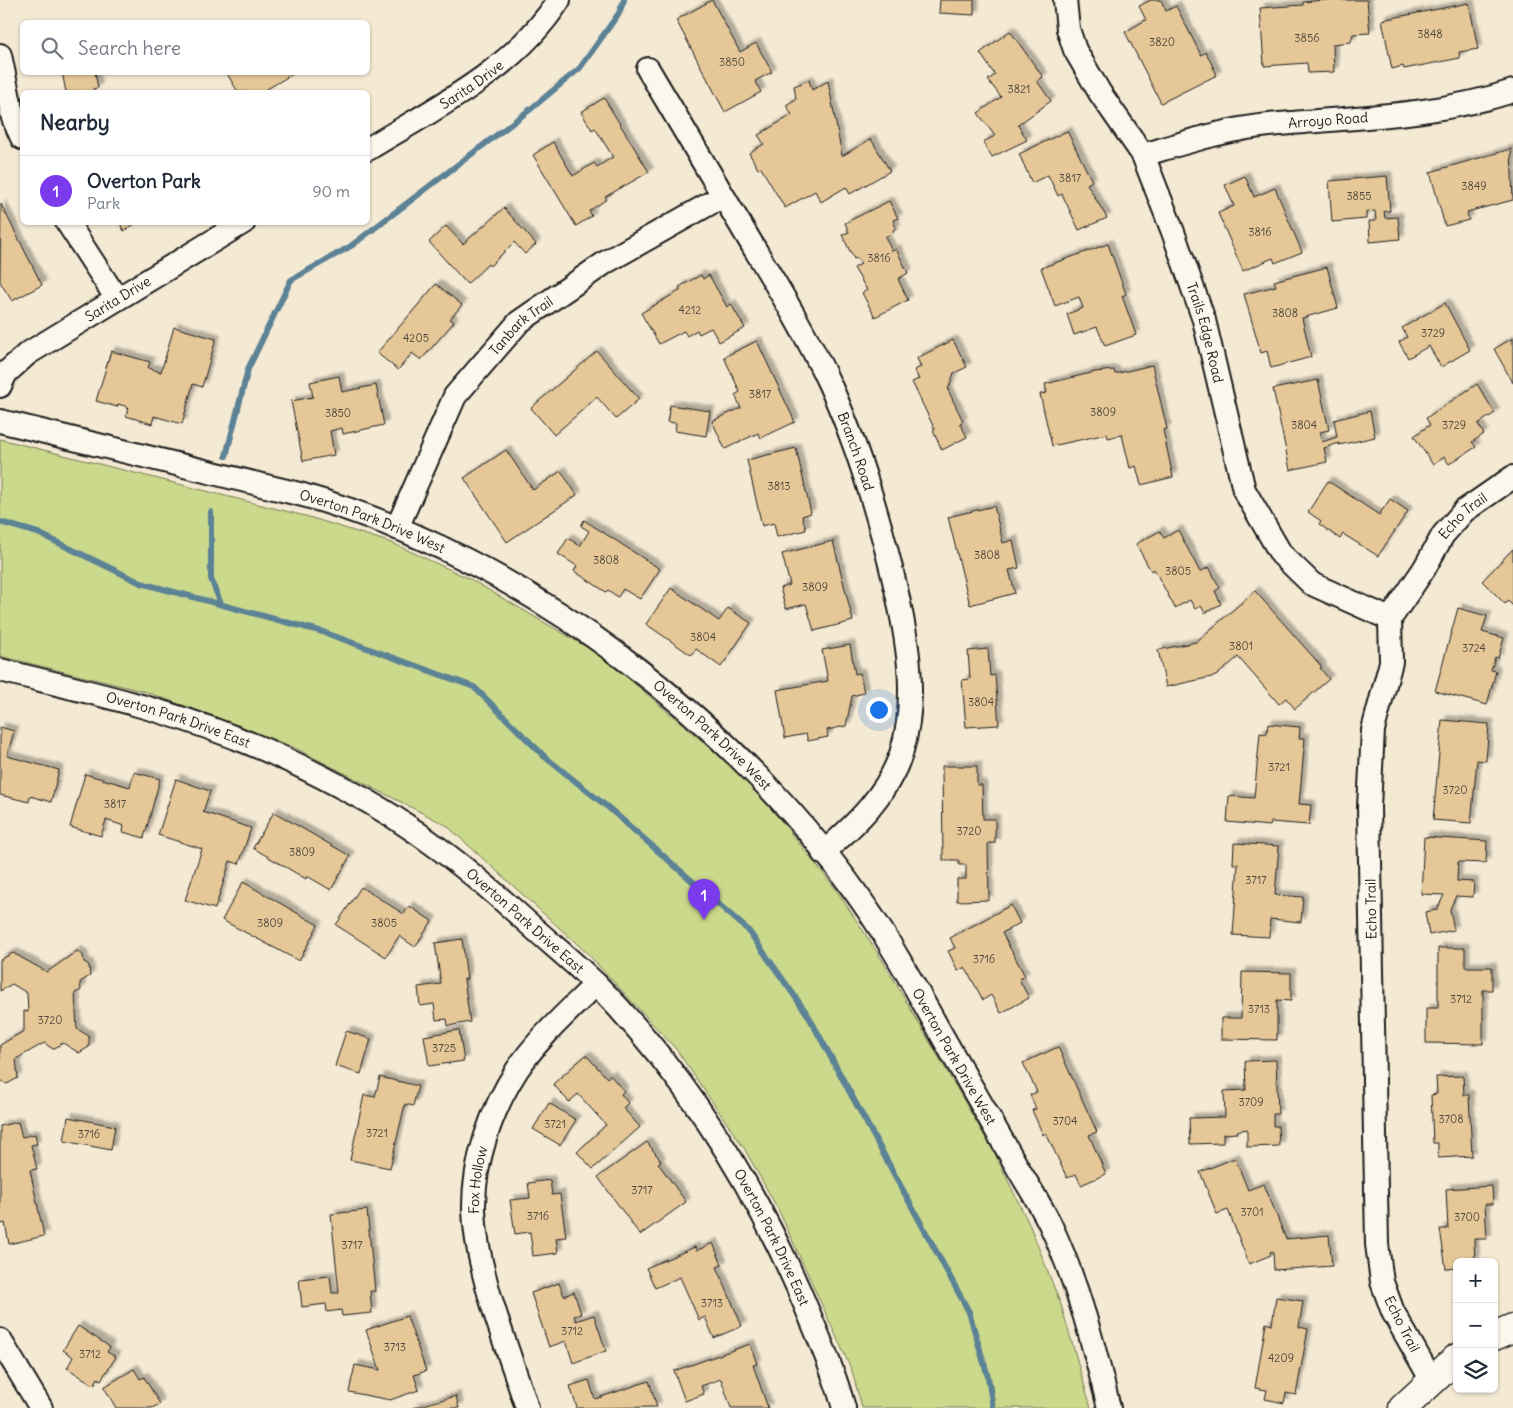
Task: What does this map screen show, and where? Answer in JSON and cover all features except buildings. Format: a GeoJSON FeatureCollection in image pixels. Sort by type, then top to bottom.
{"type":"FeatureCollection","features":[{"type":"Feature","properties":{"kind":"street","name":"Sarita Drive"},"geometry":{"type":"LineString","coordinates":[[370,148],[492,72],[520,48],[559,0]]}},
{"type":"Feature","properties":{"kind":"street","name":"Trails Edge Road"},"geometry":{"type":"LineString","coordinates":[[1065,0],[1068,28],[1074,50],[1100,93],[1143,155],[1204,320],[1244,490],[1281,554],[1312,584],[1390,619]]}},
{"type":"Feature","properties":{"kind":"street"},"geometry":{"type":"LineString","coordinates":[[0,55],[13,118],[20,134]]}},
{"type":"Feature","properties":{"kind":"street","name":"Branch Road"},"geometry":{"type":"LineString","coordinates":[[648,69],[782,295],[830,384],[852,439],[882,534],[904,623],[910,661],[908,723],[897,763],[885,788],[851,828],[823,852]]}},
{"type":"Feature","properties":{"kind":"street","name":"Arroyo Road"},"geometry":{"type":"LineString","coordinates":[[1143,155],[1210,135],[1267,125],[1351,120],[1434,111],[1513,91]]}},
{"type":"Feature","properties":{"kind":"street","name":"Tanbark Trail"},"geometry":{"type":"LineString","coordinates":[[397,528],[455,396],[520,322],[606,262],[723,196]]}},
{"type":"Feature","properties":{"kind":"street"},"geometry":{"type":"LineString","coordinates":[[70,225],[117,298]]}},
{"type":"Feature","properties":{"kind":"street","name":"Sarita Drive"},"geometry":{"type":"LineString","coordinates":[[0,386],[6,373],[27,354],[239,225]]}},
{"type":"Feature","properties":{"kind":"street","name":"Overton Park Drive West"},"geometry":{"type":"LineString","coordinates":[[0,422],[302,495],[333,504],[397,528],[505,580],[598,640],[654,681],[788,808],[872,916],[1051,1225],[1080,1298],[1109,1408]]}},
{"type":"Feature","properties":{"kind":"street","name":"Echo Trail"},"geometry":{"type":"LineString","coordinates":[[1431,1379],[1393,1312],[1382,1282],[1377,1244],[1369,807],[1373,730],[1391,662],[1390,619],[1424,569],[1443,535],[1464,511],[1513,477]]}},
{"type":"Feature","properties":{"kind":"street","name":"Overton Park Drive East"},"geometry":{"type":"LineString","coordinates":[[0,670],[143,707],[226,734],[350,791],[426,840],[468,871],[596,984],[673,1073],[738,1169],[776,1238],[827,1357],[844,1408]]}},
{"type":"Feature","properties":{"kind":"street","name":"Fox Hollow"},"geometry":{"type":"LineString","coordinates":[[527,1408],[489,1288],[477,1234],[475,1190],[493,1115],[504,1092],[518,1069],[533,1050],[596,984]]}},
{"type":"Feature","properties":{"kind":"street"},"geometry":{"type":"LineString","coordinates":[[1498,1334],[1513,1328]]}},
{"type":"Feature","properties":{"kind":"street"},"geometry":{"type":"LineString","coordinates":[[0,1340],[41,1408]]}},
{"type":"Feature","properties":{"kind":"street"},"geometry":{"type":"LineString","coordinates":[[1403,1408],[1431,1379],[1453,1361]]}},
{"type":"Feature","properties":{"kind":"green space"},"geometry":{"type":"Polygon","coordinates":[[[0,439],[309,517],[392,543],[468,578],[602,656],[728,763],[770,807],[835,888],[881,958],[995,1154],[1030,1226],[1061,1305],[1091,1408],[862,1408],[852,1371],[779,1211],[744,1148],[676,1049],[586,952],[446,825],[293,747],[229,722],[146,692],[0,656],[0,439]]]}},
{"type":"Feature","properties":{"kind":"waterway"},"geometry":{"type":"LineString","coordinates":[[226,456],[248,369],[291,280],[351,246],[532,108],[580,68],[619,13],[624,0]]}},
{"type":"Feature","properties":{"kind":"waterway"},"geometry":{"type":"LineString","coordinates":[[211,512],[211,579],[221,604]]}},
{"type":"Feature","properties":{"kind":"waterway"},"geometry":{"type":"LineString","coordinates":[[0,522],[38,533],[141,583],[323,632],[474,687],[545,757],[610,809],[748,930],[808,1015],[969,1312],[988,1377],[993,1408]]}},
{"type":"Feature","properties":{"kind":"place","name":"Overton Park"},"geometry":{"type":"Point","coordinates":[704,920]}}]}
